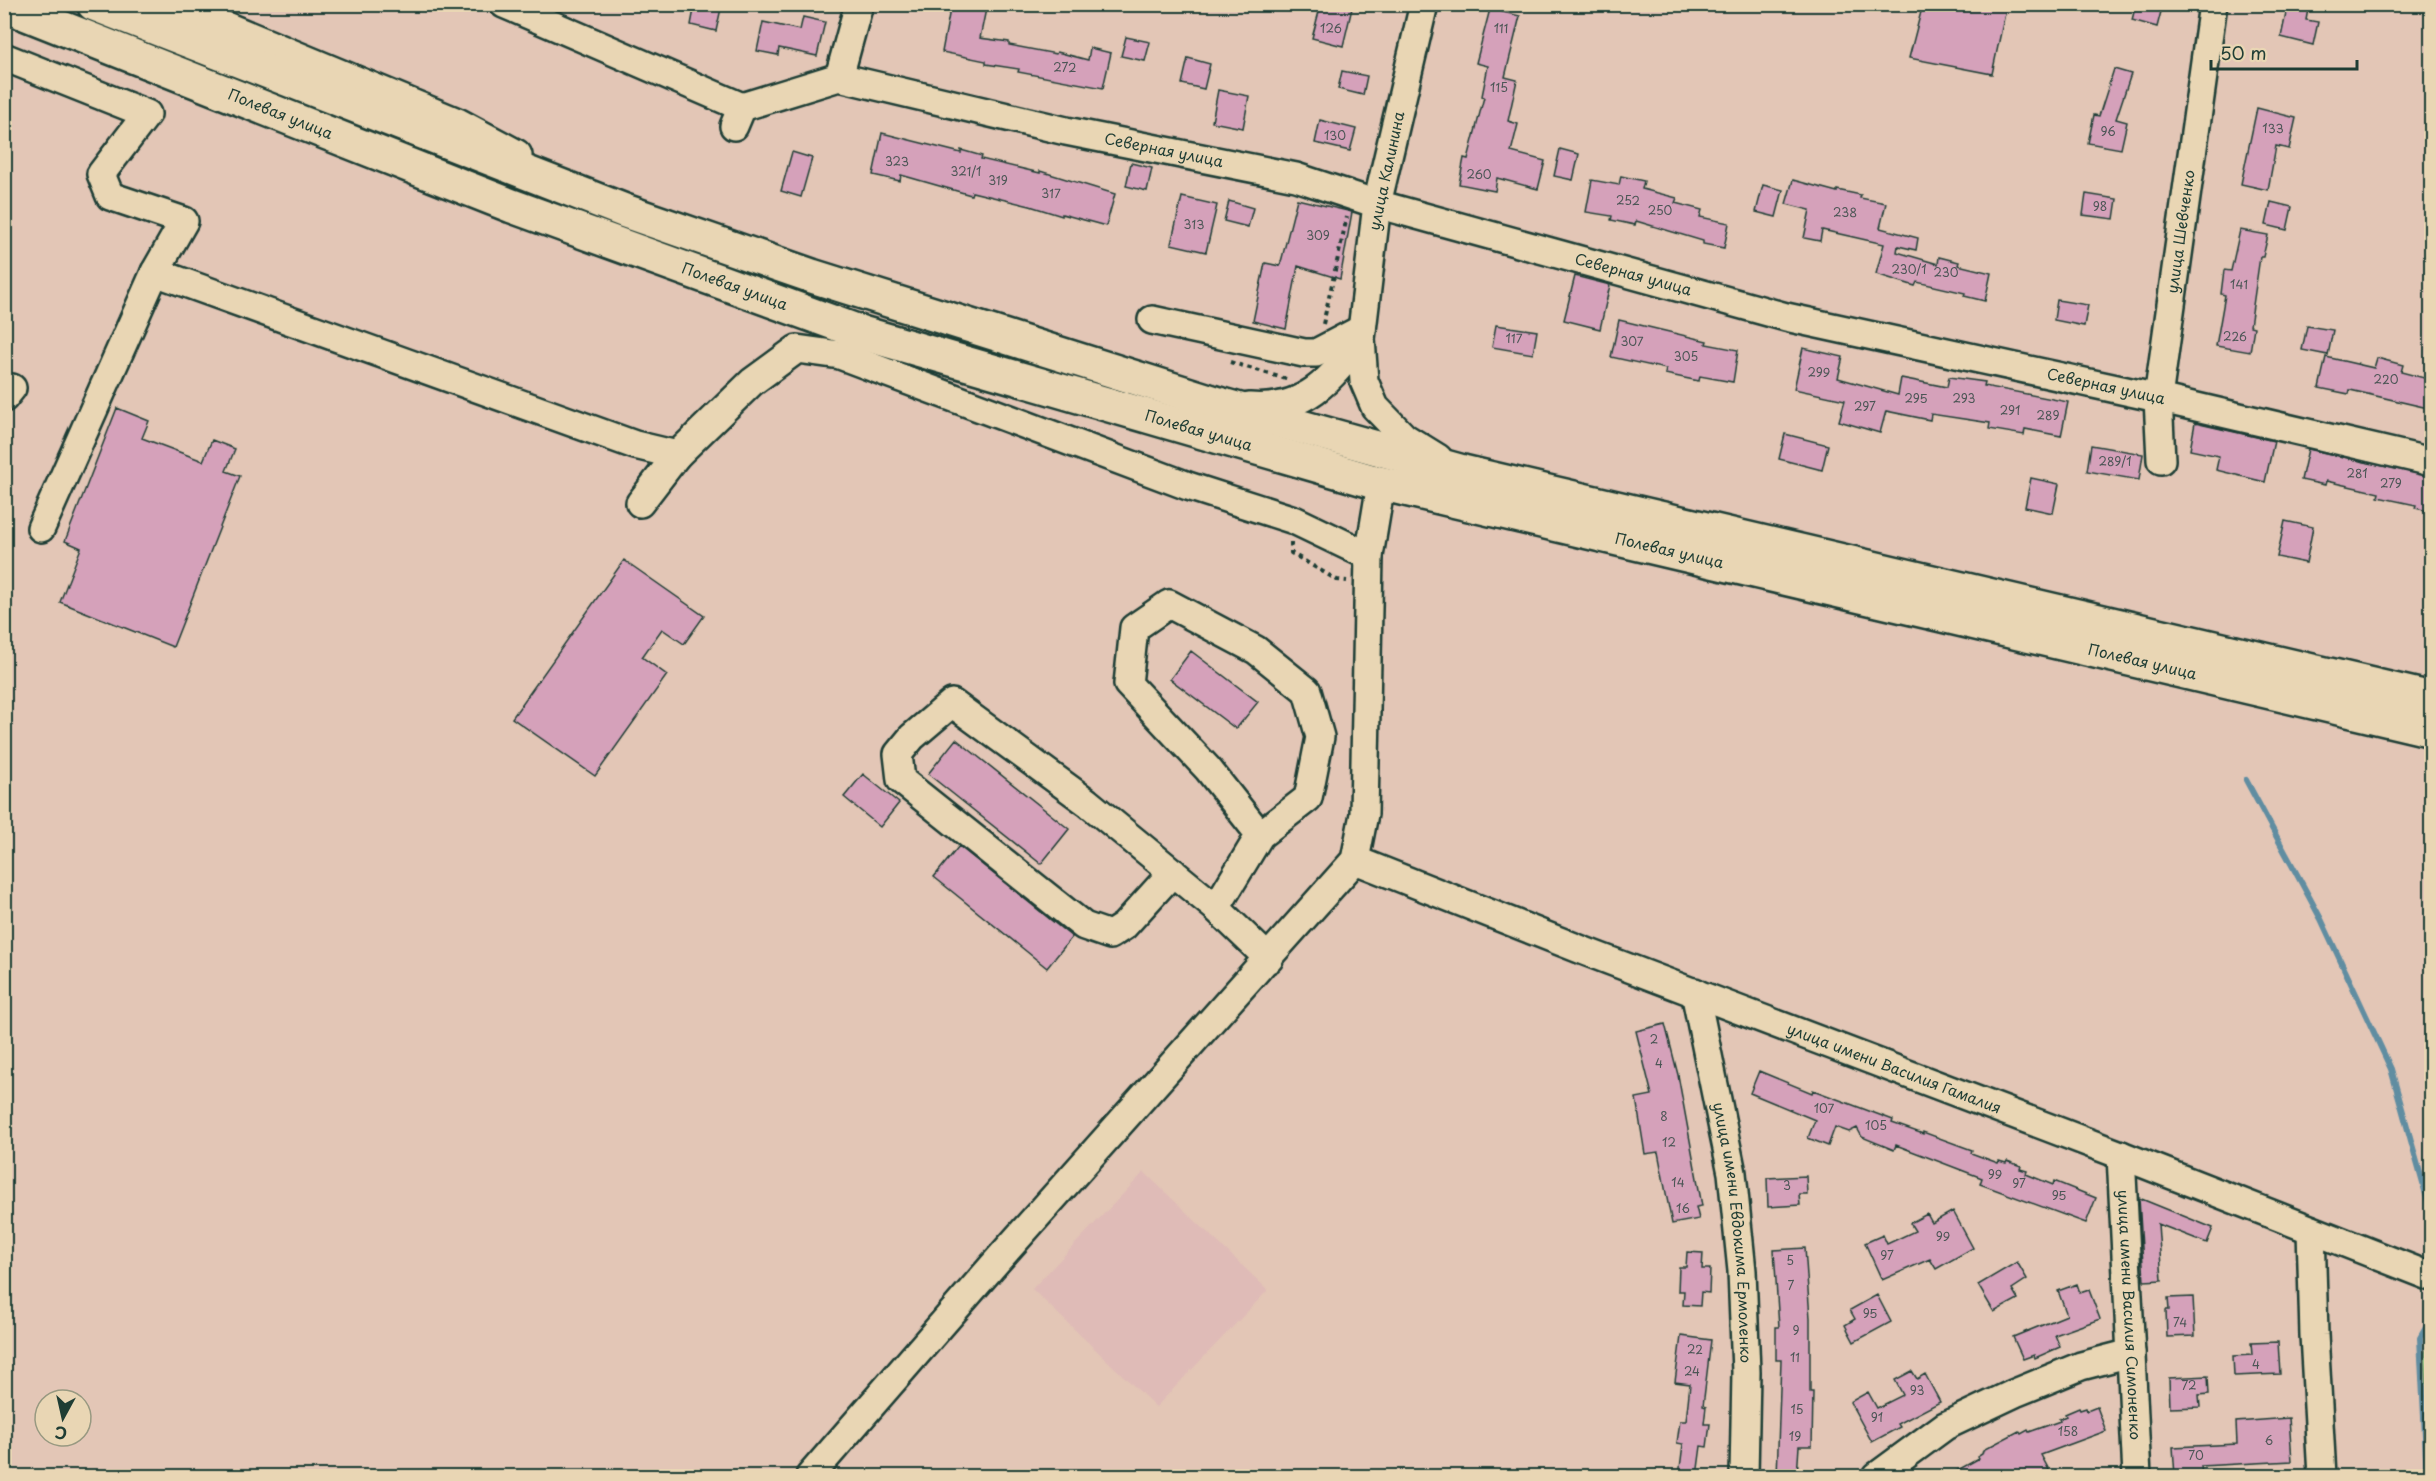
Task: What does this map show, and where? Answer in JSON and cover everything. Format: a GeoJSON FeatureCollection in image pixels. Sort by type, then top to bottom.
{"type":"FeatureCollection","features":[{"type":"Feature","properties":{"kind":"main road","name":"Полевая улица"},"geometry":{"type":"LineString","coordinates":[[94,4],[596,200],[812,276],[1222,405],[1463,472],[2432,699]]}},
{"type":"Feature","properties":{"kind":"main road"},"geometry":{"type":"LineString","coordinates":[[165,4],[457,125],[596,200]]}},
{"type":"Feature","properties":{"kind":"main road","name":"Полевая улица"},"geometry":{"type":"LineString","coordinates":[[4,5],[512,206],[862,333],[1381,484],[2432,730]]}},
{"type":"Feature","properties":{"kind":"street"},"geometry":{"type":"LineString","coordinates":[[504,4],[738,117],[838,77],[859,4]]}},
{"type":"Feature","properties":{"kind":"street","name":"улица Калинина"},"geometry":{"type":"LineString","coordinates":[[1424,4],[1377,204],[1362,334],[1364,381],[1375,407],[1404,437],[1463,472]]}},
{"type":"Feature","properties":{"kind":"street","name":"улица Шевченко"},"geometry":{"type":"LineString","coordinates":[[2161,460],[2158,398],[2213,4]]}},
{"type":"Feature","properties":{"kind":"street"},"geometry":{"type":"LineString","coordinates":[[4,57],[147,114],[100,174],[110,196],[184,221],[155,272],[41,528]]}},
{"type":"Feature","properties":{"kind":"street","name":"Северная улица"},"geometry":{"type":"LineString","coordinates":[[838,77],[1066,131],[1296,177],[1377,204],[1786,317],[2158,398],[2432,462]]}},
{"type":"Feature","properties":{"kind":"street"},"geometry":{"type":"LineString","coordinates":[[155,272],[624,441],[677,455]]}},
{"type":"Feature","properties":{"kind":"street"},"geometry":{"type":"LineString","coordinates":[[1152,320],[1304,353],[1316,353],[1362,334]]}},
{"type":"Feature","properties":{"kind":"street"},"geometry":{"type":"LineString","coordinates":[[1222,405],[1270,409],[1300,400],[1323,386],[1341,366],[1362,334]]}},
{"type":"Feature","properties":{"kind":"street"},"geometry":{"type":"LineString","coordinates":[[640,503],[677,455],[752,382],[797,349],[840,355],[1188,486],[1294,520],[1369,556]]}},
{"type":"Feature","properties":{"kind":"street"},"geometry":{"type":"LineString","coordinates":[[810,1476],[996,1262],[1355,860],[1364,814],[1369,556],[1381,484]]}},
{"type":"Feature","properties":{"kind":"street"},"geometry":{"type":"LineString","coordinates":[[1216,908],[1260,835],[1308,798],[1320,738],[1307,691],[1256,650],[1169,604],[1134,628],[1128,684],[1208,769],[1260,835]]}},
{"type":"Feature","properties":{"kind":"street"},"geometry":{"type":"LineString","coordinates":[[1173,872],[1124,926],[1110,935],[1084,926],[901,780],[898,754],[912,737],[952,703],[1088,802],[1173,872],[1216,908],[1269,959]]}},
{"type":"Feature","properties":{"kind":"street","name":"улица имени Василия Гамалия"},"geometry":{"type":"LineString","coordinates":[[1355,860],[1587,952],[2121,1155],[2432,1277]]}},
{"type":"Feature","properties":{"kind":"street","name":"улица имени Евдокима Ермоленко"},"geometry":{"type":"LineString","coordinates":[[1695,992],[1732,1173],[1741,1260],[1746,1372],[1744,1476]]}},
{"type":"Feature","properties":{"kind":"street","name":"улица имени Василия Симоненко"},"geometry":{"type":"LineString","coordinates":[[2121,1155],[2137,1476]]}},
{"type":"Feature","properties":{"kind":"street"},"geometry":{"type":"LineString","coordinates":[[2311,1230],[2322,1476]]}},
{"type":"Feature","properties":{"kind":"street"},"geometry":{"type":"LineString","coordinates":[[1877,1476],[1946,1426],[2014,1393],[2081,1366],[2131,1353]]}},
{"type":"Feature","properties":{"kind":"path"},"geometry":{"type":"LineString","coordinates":[[1229,362],[1286,379],[1313,368],[1352,196]]}},
{"type":"Feature","properties":{"kind":"shaded area"},"geometry":{"type":"Polygon","coordinates":[[[1144,1172],[1268,1290],[1156,1407],[1032,1289],[1144,1172]]]}},
{"type":"Feature","properties":{"kind":"green space"},"geometry":{"type":"Polygon","coordinates":[[[2431,1337],[2432,1476],[2425,1353],[2431,1337]]]}},
{"type":"Feature","properties":{"kind":"building"},"geometry":{"type":"Polygon","coordinates":[[[695,4],[722,4],[716,31],[691,25],[695,4]]]}},
{"type":"Feature","properties":{"kind":"building"},"geometry":{"type":"Polygon","coordinates":[[[951,4],[987,4],[980,38],[1009,42],[1009,45],[1056,54],[1057,52],[1088,60],[1090,48],[1111,53],[1103,88],[1018,72],[1019,69],[986,64],[986,61],[942,52],[951,4]]]}},
{"type":"Feature","properties":{"kind":"building"},"geometry":{"type":"Polygon","coordinates":[[[1321,4],[1353,4],[1343,46],[1312,38],[1321,4]]]}},
{"type":"Feature","properties":{"kind":"building"},"geometry":{"type":"Polygon","coordinates":[[[1923,4],[2007,4],[1992,74],[1909,58],[1923,4]]]}},
{"type":"Feature","properties":{"kind":"building"},"geometry":{"type":"Polygon","coordinates":[[[2136,4],[2163,4],[2157,27],[2132,20],[2136,4]]]}},
{"type":"Feature","properties":{"kind":"building"},"geometry":{"type":"Polygon","coordinates":[[[2288,4],[2309,4],[2306,20],[2318,22],[2313,45],[2281,37],[2288,4]]]}},
{"type":"Feature","properties":{"kind":"building"},"geometry":{"type":"Polygon","coordinates":[[[1490,9],[1520,16],[1505,77],[1517,80],[1508,121],[1518,124],[1511,152],[1545,161],[1538,189],[1497,178],[1495,191],[1459,184],[1464,158],[1468,159],[1484,97],[1482,96],[1488,66],[1476,63],[1490,9]]]}},
{"type":"Feature","properties":{"kind":"building"},"geometry":{"type":"Polygon","coordinates":[[[803,17],[825,22],[817,56],[779,48],[778,55],[757,51],[763,22],[800,30],[803,17]]]}},
{"type":"Feature","properties":{"kind":"building"},"geometry":{"type":"Polygon","coordinates":[[[1126,37],[1150,42],[1145,61],[1121,56],[1126,37]]]}},
{"type":"Feature","properties":{"kind":"building"},"geometry":{"type":"Polygon","coordinates":[[[1188,58],[1210,64],[1204,89],[1182,84],[1188,58]]]}},
{"type":"Feature","properties":{"kind":"building"},"geometry":{"type":"Polygon","coordinates":[[[2114,69],[2131,74],[2116,119],[2127,122],[2121,149],[2088,143],[2094,115],[2099,116],[2114,69]]]}},
{"type":"Feature","properties":{"kind":"building"},"geometry":{"type":"Polygon","coordinates":[[[1342,71],[1367,76],[1363,95],[1338,89],[1342,71]]]}},
{"type":"Feature","properties":{"kind":"building"},"geometry":{"type":"Polygon","coordinates":[[[1218,90],[1249,96],[1243,128],[1212,122],[1218,90]]]}},
{"type":"Feature","properties":{"kind":"building"},"geometry":{"type":"Polygon","coordinates":[[[2257,108],[2296,118],[2289,149],[2276,146],[2268,190],[2241,184],[2257,108]]]}},
{"type":"Feature","properties":{"kind":"building"},"geometry":{"type":"Polygon","coordinates":[[[1320,120],[1356,129],[1350,151],[1315,143],[1320,120]]]}},
{"type":"Feature","properties":{"kind":"building"},"geometry":{"type":"Polygon","coordinates":[[[882,133],[961,153],[961,150],[982,156],[981,159],[1040,173],[1040,171],[1115,194],[1106,226],[972,192],[971,195],[901,175],[900,181],[873,175],[882,133]]]}},
{"type":"Feature","properties":{"kind":"building"},"geometry":{"type":"Polygon","coordinates":[[[1560,149],[1579,154],[1573,180],[1554,176],[1560,149]]]}},
{"type":"Feature","properties":{"kind":"building"},"geometry":{"type":"Polygon","coordinates":[[[792,152],[812,158],[801,197],[781,191],[792,152]]]}},
{"type":"Feature","properties":{"kind":"building"},"geometry":{"type":"Polygon","coordinates":[[[1131,163],[1152,168],[1147,191],[1126,186],[1131,163]]]}},
{"type":"Feature","properties":{"kind":"building"},"geometry":{"type":"Polygon","coordinates":[[[1621,176],[1644,181],[1642,189],[1677,198],[1675,203],[1702,210],[1700,217],[1729,223],[1724,248],[1703,244],[1703,241],[1636,221],[1635,225],[1611,220],[1612,216],[1586,212],[1592,180],[1619,185],[1621,176]]]}},
{"type":"Feature","properties":{"kind":"building"},"geometry":{"type":"Polygon","coordinates":[[[1793,180],[1886,203],[1880,228],[1918,238],[1916,250],[1898,246],[1897,252],[1938,264],[1939,257],[1959,262],[1958,265],[1991,273],[1985,301],[1964,296],[1965,293],[1917,282],[1915,286],[1876,274],[1884,244],[1822,230],[1820,241],[1804,238],[1810,210],[1786,204],[1793,180]]]}},
{"type":"Feature","properties":{"kind":"building"},"geometry":{"type":"Polygon","coordinates":[[[1763,185],[1783,190],[1776,217],[1756,212],[1763,185]]]}},
{"type":"Feature","properties":{"kind":"building"},"geometry":{"type":"Polygon","coordinates":[[[2086,194],[2117,199],[2114,219],[2083,215],[2086,194]]]}},
{"type":"Feature","properties":{"kind":"building"},"geometry":{"type":"Polygon","coordinates":[[[1182,197],[1217,205],[1206,252],[1171,244],[1182,197]]]}},
{"type":"Feature","properties":{"kind":"building"},"geometry":{"type":"Polygon","coordinates":[[[1297,199],[1352,212],[1340,279],[1298,266],[1286,329],[1253,321],[1265,263],[1280,266],[1297,199]]]}},
{"type":"Feature","properties":{"kind":"building"},"geometry":{"type":"Polygon","coordinates":[[[1229,201],[1253,208],[1248,227],[1224,221],[1229,201]]]}},
{"type":"Feature","properties":{"kind":"building"},"geometry":{"type":"Polygon","coordinates":[[[2271,202],[2292,207],[2287,230],[2266,225],[2271,202]]]}},
{"type":"Feature","properties":{"kind":"building"},"geometry":{"type":"Polygon","coordinates":[[[2240,230],[2268,235],[2263,257],[2260,257],[2250,326],[2254,327],[2250,352],[2216,346],[2225,295],[2221,294],[2224,270],[2231,271],[2240,230]]]}},
{"type":"Feature","properties":{"kind":"building"},"geometry":{"type":"Polygon","coordinates":[[[1575,276],[1610,285],[1600,329],[1564,320],[1575,276]]]}},
{"type":"Feature","properties":{"kind":"building"},"geometry":{"type":"Polygon","coordinates":[[[2057,300],[2088,305],[2084,326],[2054,320],[2057,300]]]}},
{"type":"Feature","properties":{"kind":"building"},"geometry":{"type":"Polygon","coordinates":[[[1619,320],[1707,341],[1706,344],[1738,350],[1733,382],[1700,376],[1699,381],[1665,374],[1666,369],[1611,357],[1619,320]]]}},
{"type":"Feature","properties":{"kind":"building"},"geometry":{"type":"Polygon","coordinates":[[[1496,325],[1537,331],[1533,354],[1492,347],[1496,325]]]}},
{"type":"Feature","properties":{"kind":"building"},"geometry":{"type":"Polygon","coordinates":[[[2307,326],[2333,330],[2328,355],[2302,350],[2307,326]]]}},
{"type":"Feature","properties":{"kind":"building"},"geometry":{"type":"Polygon","coordinates":[[[1803,348],[1843,357],[1838,378],[1898,395],[1901,378],[1947,387],[1949,377],[1985,382],[1984,386],[2068,402],[2061,436],[2025,429],[2024,435],[1989,429],[1990,423],[1931,414],[1930,420],[1886,411],[1880,433],[1839,421],[1845,400],[1794,389],[1803,348]]]}},
{"type":"Feature","properties":{"kind":"building"},"geometry":{"type":"Polygon","coordinates":[[[2326,357],[2374,368],[2377,358],[2403,365],[2401,372],[2432,380],[2432,395],[2428,408],[2350,390],[2349,394],[2319,388],[2326,357]]]}},
{"type":"Feature","properties":{"kind":"building"},"geometry":{"type":"Polygon","coordinates":[[[117,408],[149,421],[142,438],[203,461],[212,440],[235,449],[226,471],[240,476],[173,647],[60,602],[81,548],[65,541],[117,408]]]}},
{"type":"Feature","properties":{"kind":"building"},"geometry":{"type":"Polygon","coordinates":[[[2195,423],[2274,441],[2265,482],[2216,470],[2219,456],[2190,450],[2195,423]]]}},
{"type":"Feature","properties":{"kind":"building"},"geometry":{"type":"Polygon","coordinates":[[[1785,434],[1828,445],[1822,470],[1779,459],[1785,434]]]}},
{"type":"Feature","properties":{"kind":"building"},"geometry":{"type":"Polygon","coordinates":[[[2091,445],[2143,454],[2139,480],[2087,471],[2091,445]]]}},
{"type":"Feature","properties":{"kind":"building"},"geometry":{"type":"Polygon","coordinates":[[[2308,449],[2432,477],[2432,512],[2415,508],[2416,505],[2378,497],[2379,493],[2326,481],[2325,485],[2301,480],[2308,449]]]}},
{"type":"Feature","properties":{"kind":"building"},"geometry":{"type":"Polygon","coordinates":[[[2031,478],[2059,484],[2053,513],[2025,507],[2031,478]]]}},
{"type":"Feature","properties":{"kind":"building"},"geometry":{"type":"Polygon","coordinates":[[[2285,521],[2313,527],[2306,563],[2277,557],[2285,521]]]}},
{"type":"Feature","properties":{"kind":"building"},"geometry":{"type":"Polygon","coordinates":[[[624,560],[704,616],[684,644],[662,629],[642,657],[667,675],[595,776],[512,718],[624,560]]]}},
{"type":"Feature","properties":{"kind":"building"},"geometry":{"type":"Polygon","coordinates":[[[1191,651],[1258,702],[1236,729],[1170,679],[1191,651]]]}},
{"type":"Feature","properties":{"kind":"building"},"geometry":{"type":"Polygon","coordinates":[[[956,739],[1069,829],[1041,864],[928,774],[956,739]]]}},
{"type":"Feature","properties":{"kind":"building"},"geometry":{"type":"Polygon","coordinates":[[[863,774],[899,803],[880,827],[844,797],[863,774]]]}},
{"type":"Feature","properties":{"kind":"building"},"geometry":{"type":"Polygon","coordinates":[[[959,846],[1072,937],[1047,968],[934,877],[959,846]]]}},
{"type":"Feature","properties":{"kind":"building"},"geometry":{"type":"Polygon","coordinates":[[[1665,1024],[1678,1075],[1702,1206],[1696,1207],[1699,1219],[1672,1224],[1658,1152],[1645,1154],[1636,1098],[1652,1095],[1636,1031],[1665,1024]]]}},
{"type":"Feature","properties":{"kind":"building"},"geometry":{"type":"Polygon","coordinates":[[[1759,1071],[1812,1093],[1813,1090],[1893,1120],[1892,1123],[1972,1150],[1971,1153],[1998,1163],[2007,1161],[2021,1166],[2020,1169],[2027,1171],[2026,1174],[2053,1185],[2054,1181],[2096,1198],[2086,1223],[1980,1184],[1982,1178],[1896,1145],[1894,1150],[1862,1137],[1857,1128],[1849,1132],[1835,1127],[1828,1146],[1808,1138],[1815,1120],[1750,1093],[1759,1071]]]}},
{"type":"Feature","properties":{"kind":"building"},"geometry":{"type":"Polygon","coordinates":[[[1806,1176],[1807,1194],[1799,1194],[1800,1205],[1768,1207],[1767,1178],[1806,1176]]]}},
{"type":"Feature","properties":{"kind":"building"},"geometry":{"type":"Polygon","coordinates":[[[2139,1198],[2213,1228],[2207,1243],[2158,1224],[2162,1280],[2144,1281],[2139,1198]]]}},
{"type":"Feature","properties":{"kind":"building"},"geometry":{"type":"Polygon","coordinates":[[[1953,1211],[1973,1248],[1936,1269],[1930,1259],[1882,1280],[1865,1243],[1883,1235],[1887,1244],[1915,1231],[1910,1223],[1927,1214],[1932,1223],[1953,1211]]]}},
{"type":"Feature","properties":{"kind":"building"},"geometry":{"type":"Polygon","coordinates":[[[1805,1248],[1810,1318],[1810,1392],[1813,1392],[1812,1446],[1799,1446],[1797,1476],[1777,1476],[1781,1360],[1776,1360],[1776,1327],[1779,1327],[1774,1250],[1805,1248]]]}},
{"type":"Feature","properties":{"kind":"building"},"geometry":{"type":"Polygon","coordinates":[[[1687,1252],[1703,1253],[1702,1269],[1710,1269],[1709,1293],[1701,1292],[1700,1306],[1683,1305],[1684,1291],[1678,1291],[1679,1267],[1686,1267],[1687,1252]]]}},
{"type":"Feature","properties":{"kind":"building"},"geometry":{"type":"Polygon","coordinates":[[[2017,1262],[2027,1279],[2012,1289],[2018,1299],[1994,1312],[1978,1285],[2017,1262]]]}},
{"type":"Feature","properties":{"kind":"building"},"geometry":{"type":"Polygon","coordinates":[[[2077,1284],[2080,1293],[2089,1290],[2100,1319],[2055,1335],[2060,1347],[2035,1358],[2034,1355],[2023,1359],[2013,1337],[2067,1315],[2058,1291],[2077,1284]]]}},
{"type":"Feature","properties":{"kind":"building"},"geometry":{"type":"Polygon","coordinates":[[[1877,1295],[1891,1322],[1854,1342],[1845,1325],[1855,1319],[1850,1310],[1877,1295]]]}},
{"type":"Feature","properties":{"kind":"building"},"geometry":{"type":"Polygon","coordinates":[[[2193,1297],[2195,1336],[2167,1337],[2168,1298],[2193,1297]]]}},
{"type":"Feature","properties":{"kind":"building"},"geometry":{"type":"Polygon","coordinates":[[[1681,1336],[1711,1340],[1703,1406],[1706,1407],[1704,1424],[1710,1424],[1707,1447],[1701,1446],[1697,1476],[1679,1476],[1683,1444],[1677,1443],[1680,1421],[1686,1421],[1690,1384],[1675,1382],[1681,1336]]]}},
{"type":"Feature","properties":{"kind":"building"},"geometry":{"type":"Polygon","coordinates":[[[2278,1342],[2280,1374],[2234,1376],[2233,1356],[2252,1355],[2251,1343],[2278,1342]]]}},
{"type":"Feature","properties":{"kind":"building"},"geometry":{"type":"Polygon","coordinates":[[[1912,1371],[1917,1379],[1925,1374],[1940,1402],[1898,1424],[1900,1427],[1872,1442],[1850,1402],[1868,1392],[1877,1408],[1903,1395],[1895,1380],[1912,1371]]]}},
{"type":"Feature","properties":{"kind":"building"},"geometry":{"type":"Polygon","coordinates":[[[2208,1376],[2209,1394],[2199,1395],[2200,1407],[2170,1408],[2169,1378],[2208,1376]]]}},
{"type":"Feature","properties":{"kind":"building"},"geometry":{"type":"Polygon","coordinates":[[[2097,1407],[2106,1431],[2041,1455],[2049,1470],[2036,1476],[1947,1476],[1978,1459],[1977,1457],[1982,1454],[1983,1450],[2019,1431],[2021,1434],[2060,1421],[2059,1419],[2066,1416],[2065,1414],[2079,1408],[2080,1410],[2086,1408],[2087,1411],[2097,1407]]]}},
{"type":"Feature","properties":{"kind":"building"},"geometry":{"type":"Polygon","coordinates":[[[2289,1418],[2292,1461],[2201,1466],[2202,1476],[2175,1476],[2173,1447],[2237,1444],[2236,1422],[2289,1418]]]}},
{"type":"Feature","properties":{"kind":"waterway"},"geometry":{"type":"LineString","coordinates":[[2246,780],[2321,919],[2391,1069],[2432,1216]]}},
{"type":"Feature","properties":{"kind":"waterway"},"geometry":{"type":"LineString","coordinates":[[2427,1476],[2420,1338],[2432,1317]]}}]}
